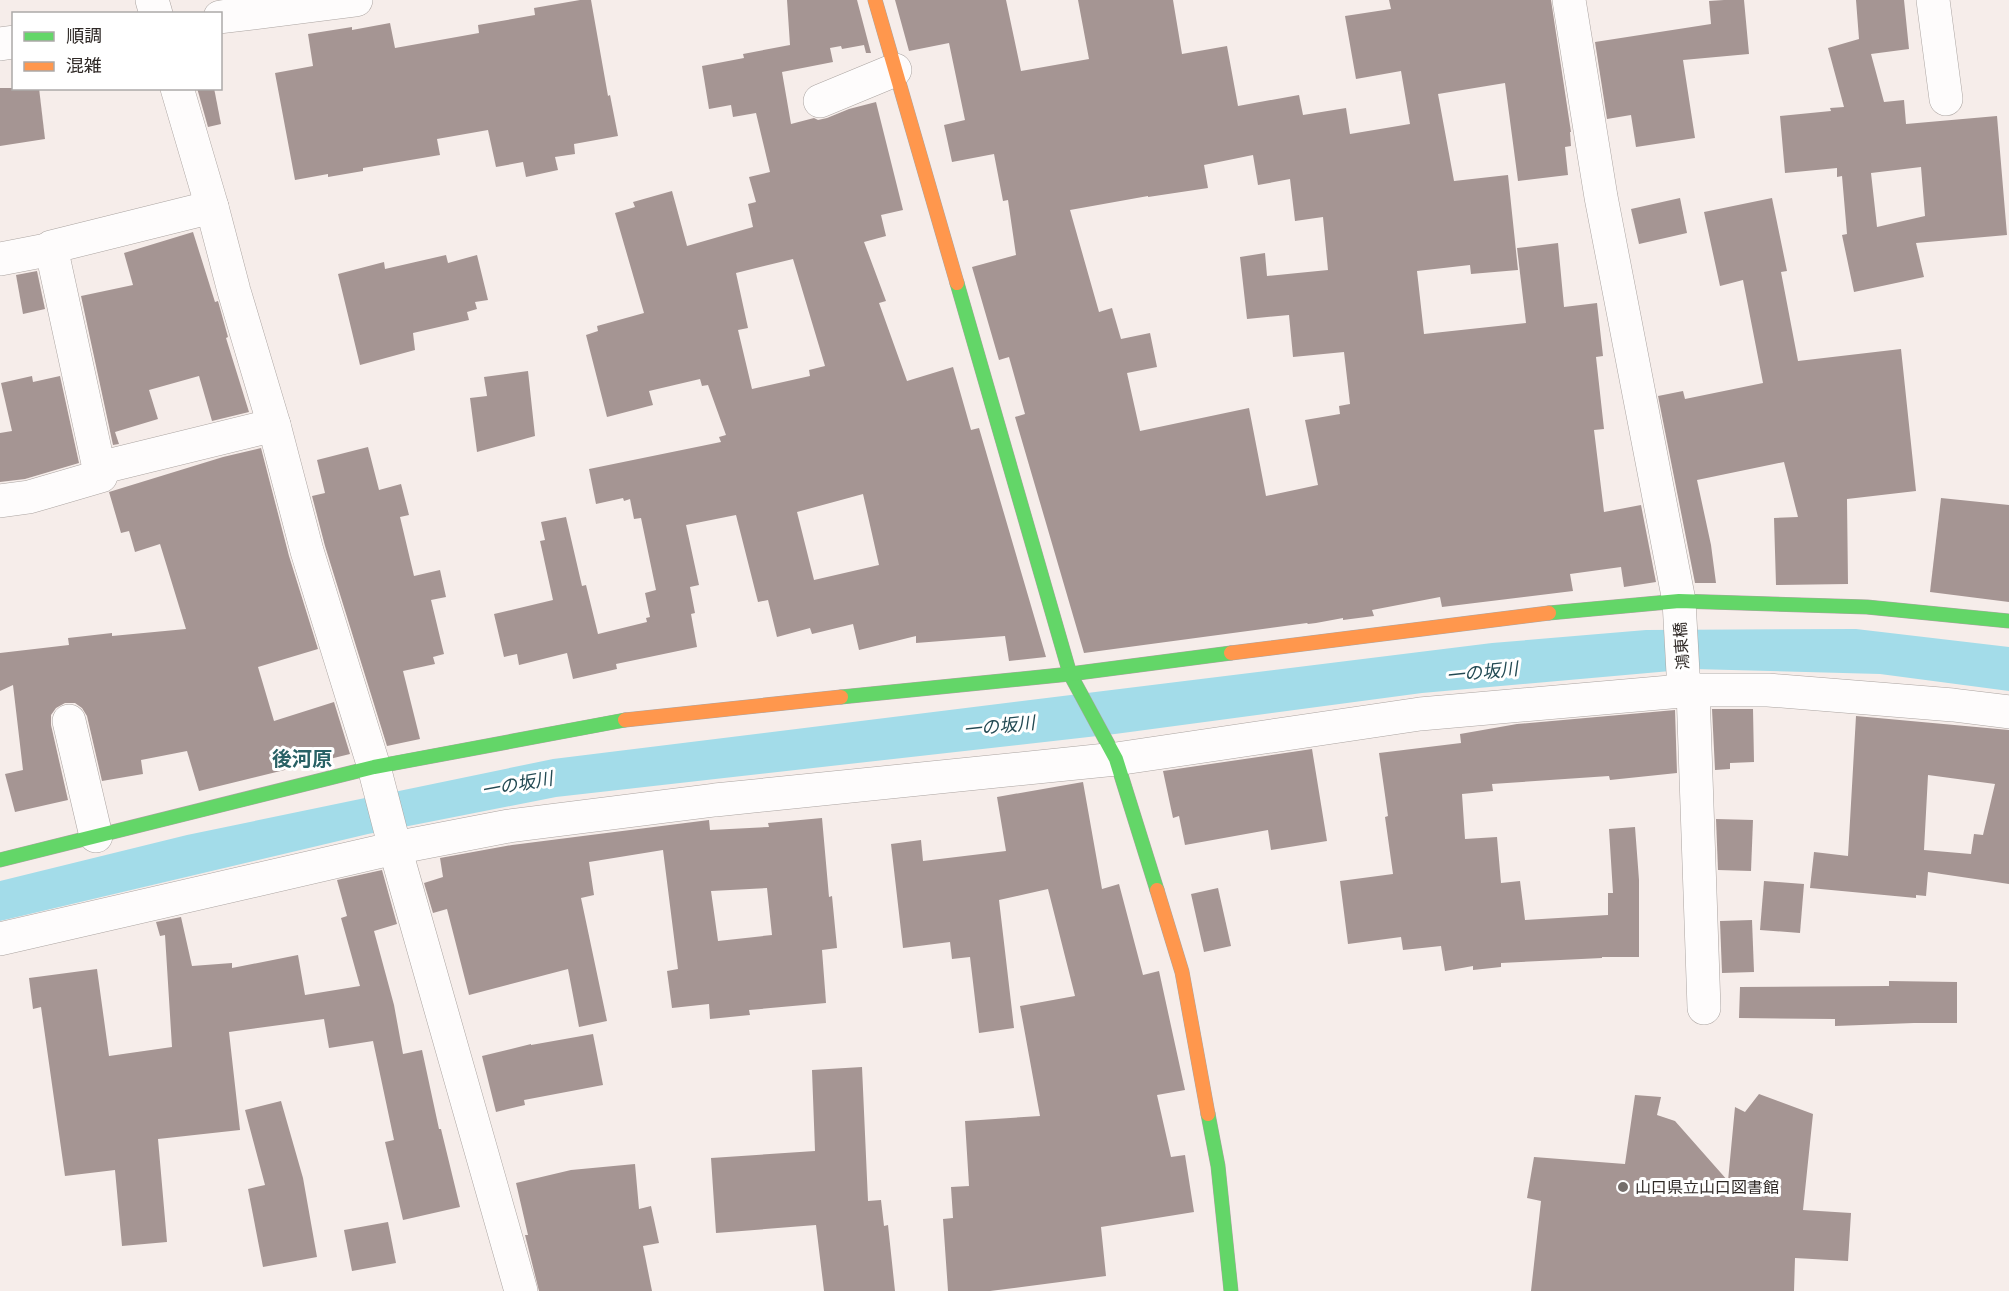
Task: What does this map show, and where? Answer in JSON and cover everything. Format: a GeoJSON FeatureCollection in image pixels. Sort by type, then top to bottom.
{"type":"FeatureCollection","features":[{"type":"Feature","properties":{"kind":"street"},"geometry":{"type":"LineString","coordinates":[[222,16],[356,0]]}},
{"type":"Feature","properties":{"kind":"street"},"geometry":{"type":"LineString","coordinates":[[875,0],[1070,674],[1112,751],[1182,972],[1218,1166],[1231,1291]]}},
{"type":"Feature","properties":{"kind":"street","name":"鴻東橋"},"geometry":{"type":"LineString","coordinates":[[1569,0],[1601,197],[1679,607],[1687,686],[1704,1008]]}},
{"type":"Feature","properties":{"kind":"street"},"geometry":{"type":"LineString","coordinates":[[1933,0],[1946,99]]}},
{"type":"Feature","properties":{"kind":"street"},"geometry":{"type":"LineString","coordinates":[[820,100],[895,70]]}},
{"type":"Feature","properties":{"kind":"street"},"geometry":{"type":"LineString","coordinates":[[178,90],[274,425],[307,551],[376,776],[521,1291]]}},
{"type":"Feature","properties":{"kind":"street"},"geometry":{"type":"LineString","coordinates":[[0,260],[52,249],[51,247],[212,207]]}},
{"type":"Feature","properties":{"kind":"street"},"geometry":{"type":"LineString","coordinates":[[0,501],[29,497],[101,476],[52,249]]}},
{"type":"Feature","properties":{"kind":"street"},"geometry":{"type":"LineString","coordinates":[[99,468],[274,425]]}},
{"type":"Feature","properties":{"kind":"street"},"geometry":{"type":"LineString","coordinates":[[0,860],[96,836],[642,717],[1070,674],[1528,615],[1679,607],[1867,607],[2009,621]]}},
{"type":"Feature","properties":{"kind":"street"},"geometry":{"type":"LineString","coordinates":[[0,939],[393,840],[1420,714],[1687,686],[1768,690],[1953,705],[2009,712]]}},
{"type":"Feature","properties":{"kind":"street"},"geometry":{"type":"LineString","coordinates":[[69,721],[96,836]]}},
{"type":"Feature","properties":{"kind":"water","name":"一の坂川"},"geometry":{"type":"Polygon","coordinates":[[[1856,629],[2009,647],[2009,691],[1880,674],[1693,669],[1422,693],[1115,734],[556,797],[368,834],[0,921],[0,881],[187,835],[553,759],[1492,643],[1646,630],[1856,629]]]}},
{"type":"Feature","properties":{"kind":"building"},"geometry":{"type":"Polygon","coordinates":[[[591,0],[608,96],[610,95],[618,136],[574,144],[575,154],[555,157],[558,170],[526,177],[523,162],[496,167],[488,130],[437,139],[440,155],[363,168],[363,171],[295,180],[275,73],[313,66],[308,34],[352,27],[352,30],[390,23],[395,48],[479,33],[478,25],[535,15],[534,8],[591,0]]]}},
{"type":"Feature","properties":{"kind":"building"},"geometry":{"type":"Polygon","coordinates":[[[787,0],[857,0],[871,53],[866,53],[864,45],[842,49],[841,46],[830,48],[833,62],[782,72],[791,124],[814,118],[818,120],[827,118],[876,102],[903,210],[881,215],[886,236],[864,242],[886,301],[879,303],[907,381],[953,367],[971,430],[979,428],[1046,657],[1009,661],[1005,636],[916,643],[916,636],[859,650],[853,624],[812,634],[810,628],[777,637],[768,600],[758,602],[736,515],[686,525],[699,585],[690,587],[695,613],[691,614],[697,647],[616,664],[617,669],[573,679],[567,653],[519,665],[517,654],[504,657],[494,614],[553,600],[540,541],[545,540],[541,522],[566,517],[582,586],[586,585],[598,634],[647,622],[646,618],[650,617],[645,593],[656,590],[641,518],[634,519],[630,499],[624,501],[623,498],[596,504],[589,469],[721,442],[719,437],[726,435],[708,385],[702,386],[700,379],[649,391],[653,405],[607,417],[586,335],[598,331],[597,326],[644,313],[615,213],[635,207],[633,202],[672,191],[687,246],[753,227],[748,204],[756,202],[749,177],[770,172],[756,113],[733,117],[731,105],[709,109],[702,66],[744,58],[743,54],[790,45],[787,0]],[[793,259],[736,273],[748,328],[738,330],[752,389],[810,376],[809,370],[825,366],[793,259]],[[863,494],[797,512],[814,580],[879,565],[863,494]]]}},
{"type":"Feature","properties":{"kind":"building"},"geometry":{"type":"Polygon","coordinates":[[[895,0],[1006,0],[1021,71],[1089,59],[1078,0],[1173,0],[1182,54],[1227,46],[1238,106],[1299,95],[1303,115],[1346,108],[1350,134],[1410,124],[1401,71],[1356,79],[1345,16],[1391,9],[1389,0],[1551,0],[1571,132],[1571,146],[1565,147],[1568,175],[1518,181],[1505,83],[1438,94],[1454,181],[1508,175],[1518,270],[1471,274],[1470,265],[1417,271],[1424,334],[1526,323],[1517,248],[1558,243],[1564,307],[1597,303],[1603,356],[1596,357],[1604,429],[1594,430],[1604,512],[1641,505],[1656,582],[1624,587],[1621,567],[1570,574],[1573,591],[1442,607],[1440,597],[1372,610],[1374,616],[1343,620],[1343,618],[1084,653],[1015,417],[1025,414],[1009,357],[999,360],[972,267],[1016,255],[1008,200],[1003,201],[994,154],[952,162],[944,125],[965,120],[949,43],[909,51],[895,0]],[[1253,155],[1204,165],[1208,188],[1070,210],[1099,312],[1112,308],[1121,339],[1150,333],[1157,367],[1127,373],[1140,431],[1249,408],[1266,496],[1318,485],[1305,420],[1340,414],[1339,406],[1350,404],[1344,352],[1293,357],[1289,315],[1247,319],[1240,257],[1265,253],[1267,276],[1328,270],[1323,217],[1295,221],[1290,179],[1258,185],[1253,155]]]}},
{"type":"Feature","properties":{"kind":"building"},"geometry":{"type":"Polygon","coordinates":[[[1744,0],[1749,54],[1683,60],[1695,138],[1636,147],[1631,115],[1607,119],[1595,42],[1711,24],[1709,1],[1744,0]]]}},
{"type":"Feature","properties":{"kind":"building"},"geometry":{"type":"Polygon","coordinates":[[[1856,0],[1904,0],[1909,49],[1871,54],[1884,102],[1904,100],[1906,124],[1997,116],[2007,235],[1916,243],[1924,277],[1854,292],[1842,235],[1847,234],[1842,176],[1837,177],[1837,168],[1785,173],[1780,116],[1831,111],[1830,108],[1844,107],[1828,48],[1859,39],[1856,0]],[[1921,167],[1871,173],[1877,227],[1925,216],[1921,167]]]}},
{"type":"Feature","properties":{"kind":"building"},"geometry":{"type":"Polygon","coordinates":[[[0,88],[39,90],[45,139],[0,146],[0,88]]]}},
{"type":"Feature","properties":{"kind":"building"},"geometry":{"type":"Polygon","coordinates":[[[198,90],[214,90],[221,124],[208,127],[198,90]]]}},
{"type":"Feature","properties":{"kind":"building"},"geometry":{"type":"Polygon","coordinates":[[[1680,198],[1687,233],[1639,244],[1631,209],[1680,198]]]}},
{"type":"Feature","properties":{"kind":"building"},"geometry":{"type":"Polygon","coordinates":[[[1772,198],[1787,271],[1781,272],[1798,361],[1901,349],[1916,491],[1847,499],[1848,584],[1776,585],[1774,518],[1798,517],[1784,462],[1697,480],[1711,545],[1716,583],[1695,583],[1658,396],[1683,391],[1685,399],[1763,383],[1743,280],[1720,286],[1704,212],[1772,198]]]}},
{"type":"Feature","properties":{"kind":"building"},"geometry":{"type":"Polygon","coordinates":[[[193,232],[215,302],[218,301],[228,337],[226,338],[249,412],[212,421],[199,376],[149,390],[158,419],[115,432],[119,444],[113,445],[81,296],[133,285],[124,253],[193,232]]]}},
{"type":"Feature","properties":{"kind":"building"},"geometry":{"type":"Polygon","coordinates":[[[446,255],[448,263],[477,255],[488,300],[475,302],[477,309],[467,312],[469,320],[413,333],[415,350],[360,365],[338,274],[384,262],[385,269],[446,255]]]}},
{"type":"Feature","properties":{"kind":"building"},"geometry":{"type":"Polygon","coordinates":[[[37,271],[45,309],[23,314],[16,275],[37,271]]]}},
{"type":"Feature","properties":{"kind":"building"},"geometry":{"type":"Polygon","coordinates":[[[528,371],[535,436],[477,452],[470,398],[487,396],[484,377],[528,371]]]}},
{"type":"Feature","properties":{"kind":"building"},"geometry":{"type":"Polygon","coordinates":[[[32,376],[33,382],[60,376],[79,463],[25,479],[0,482],[0,433],[12,431],[1,383],[32,376]]]}},
{"type":"Feature","properties":{"kind":"building"},"geometry":{"type":"Polygon","coordinates":[[[368,447],[379,490],[401,484],[409,515],[400,517],[414,576],[440,570],[446,597],[431,600],[444,654],[433,657],[435,664],[403,671],[420,739],[387,746],[325,546],[312,496],[325,493],[317,460],[368,447]]]}},
{"type":"Feature","properties":{"kind":"building"},"geometry":{"type":"Polygon","coordinates":[[[261,448],[289,556],[318,649],[258,667],[274,721],[334,702],[350,754],[199,791],[187,751],[141,760],[143,774],[102,781],[87,716],[75,703],[65,703],[56,708],[51,715],[51,725],[68,800],[15,812],[5,774],[23,770],[13,685],[0,691],[0,653],[69,645],[68,638],[186,629],[160,544],[135,552],[129,531],[121,533],[109,492],[223,457],[261,448]]]}},
{"type":"Feature","properties":{"kind":"building"},"geometry":{"type":"Polygon","coordinates":[[[1941,498],[2009,505],[2009,602],[1930,592],[1941,498]]]}},
{"type":"Feature","properties":{"kind":"building"},"geometry":{"type":"Polygon","coordinates":[[[1712,709],[1753,709],[1754,762],[1730,763],[1730,769],[1715,770],[1712,709]]]}},
{"type":"Feature","properties":{"kind":"building"},"geometry":{"type":"Polygon","coordinates":[[[1675,710],[1677,773],[1610,780],[1609,776],[1492,784],[1493,791],[1462,794],[1465,839],[1497,837],[1501,883],[1520,881],[1525,920],[1608,915],[1608,893],[1613,893],[1609,829],[1635,827],[1639,880],[1639,957],[1501,963],[1501,967],[1473,970],[1473,966],[1445,971],[1441,946],[1403,950],[1401,937],[1348,944],[1340,881],[1393,874],[1379,753],[1461,743],[1460,734],[1517,724],[1675,710]]]}},
{"type":"Feature","properties":{"kind":"building"},"geometry":{"type":"Polygon","coordinates":[[[1856,716],[2009,730],[2009,884],[1928,872],[1926,896],[1916,895],[1916,898],[1810,888],[1814,852],[1848,856],[1856,716]],[[1928,775],[1924,850],[1971,854],[1974,834],[1983,835],[1995,784],[1928,775]]]}},
{"type":"Feature","properties":{"kind":"building"},"geometry":{"type":"Polygon","coordinates":[[[1312,749],[1327,841],[1271,850],[1268,830],[1185,845],[1179,816],[1173,818],[1163,771],[1312,749]]]}},
{"type":"Feature","properties":{"kind":"building"},"geometry":{"type":"Polygon","coordinates":[[[1083,782],[1102,889],[1119,884],[1143,975],[1159,971],[1185,1090],[1157,1095],[1171,1157],[1185,1155],[1194,1212],[1101,1227],[1106,1276],[990,1291],[948,1291],[943,1219],[953,1218],[951,1187],[969,1186],[965,1121],[1040,1116],[1020,1006],[1075,996],[1048,889],[999,900],[1014,1028],[979,1033],[970,957],[952,959],[950,942],[903,948],[891,844],[921,840],[923,861],[1006,851],[997,797],[1083,782]]]}},
{"type":"Feature","properties":{"kind":"building"},"geometry":{"type":"Polygon","coordinates":[[[822,818],[829,897],[832,896],[837,948],[822,950],[826,1003],[749,1010],[750,1015],[710,1019],[709,1004],[672,1008],[667,971],[678,969],[663,850],[589,862],[594,895],[581,898],[607,1021],[579,1027],[568,969],[469,995],[447,909],[433,913],[424,883],[443,877],[440,858],[512,845],[709,820],[710,830],[769,827],[768,823],[822,818]],[[767,888],[711,891],[718,941],[772,935],[767,888]]]}},
{"type":"Feature","properties":{"kind":"building"},"geometry":{"type":"Polygon","coordinates":[[[1716,819],[1753,820],[1751,871],[1718,870],[1716,819]]]}},
{"type":"Feature","properties":{"kind":"building"},"geometry":{"type":"Polygon","coordinates":[[[382,870],[397,924],[374,931],[394,1005],[403,1054],[422,1050],[439,1129],[441,1129],[460,1207],[403,1220],[385,1142],[394,1140],[373,1041],[329,1048],[324,1019],[229,1032],[240,1130],[158,1139],[167,1242],[122,1246],[115,1170],[65,1176],[41,1007],[33,1009],[29,978],[97,969],[109,1056],[172,1047],[165,935],[160,936],[156,922],[181,917],[192,966],[232,963],[232,968],[298,955],[305,995],[360,986],[341,918],[347,916],[337,880],[382,870]]]}},
{"type":"Feature","properties":{"kind":"building"},"geometry":{"type":"Polygon","coordinates":[[[1764,881],[1804,884],[1800,933],[1760,930],[1764,881]]]}},
{"type":"Feature","properties":{"kind":"building"},"geometry":{"type":"Polygon","coordinates":[[[1218,888],[1231,946],[1204,952],[1191,894],[1218,888]]]}},
{"type":"Feature","properties":{"kind":"building"},"geometry":{"type":"Polygon","coordinates":[[[1752,920],[1754,972],[1722,973],[1720,921],[1752,920]]]}},
{"type":"Feature","properties":{"kind":"building"},"geometry":{"type":"Polygon","coordinates":[[[1889,981],[1957,982],[1957,1023],[1835,1026],[1835,1019],[1739,1018],[1740,987],[1889,986],[1889,981]]]}},
{"type":"Feature","properties":{"kind":"building"},"geometry":{"type":"Polygon","coordinates":[[[593,1034],[603,1085],[524,1100],[525,1105],[496,1112],[482,1056],[531,1044],[593,1034]]]}},
{"type":"Feature","properties":{"kind":"building"},"geometry":{"type":"Polygon","coordinates":[[[862,1067],[868,1201],[881,1200],[884,1226],[888,1225],[895,1291],[824,1291],[816,1225],[716,1233],[711,1158],[815,1151],[812,1070],[862,1067]]]}},
{"type":"Feature","properties":{"kind":"building","name":"山口県立山口図書館"},"geometry":{"type":"Polygon","coordinates":[[[1759,1094],[1813,1114],[1803,1210],[1851,1213],[1848,1261],[1795,1258],[1794,1291],[1531,1291],[1541,1201],[1527,1198],[1534,1157],[1625,1164],[1635,1095],[1661,1097],[1657,1115],[1675,1121],[1728,1181],[1735,1107],[1745,1112],[1759,1094]]]}},
{"type":"Feature","properties":{"kind":"building"},"geometry":{"type":"Polygon","coordinates":[[[281,1101],[303,1178],[317,1257],[263,1267],[248,1189],[265,1185],[245,1110],[281,1101]]]}},
{"type":"Feature","properties":{"kind":"building"},"geometry":{"type":"Polygon","coordinates":[[[635,1164],[639,1209],[651,1206],[659,1243],[643,1246],[652,1291],[539,1291],[525,1235],[528,1235],[516,1183],[571,1170],[635,1164]]]}},
{"type":"Feature","properties":{"kind":"building"},"geometry":{"type":"Polygon","coordinates":[[[388,1222],[396,1263],[352,1271],[344,1230],[388,1222]]]}},
{"type":"Feature","properties":{"kind":"traffic: fast"},"geometry":{"type":"LineString","coordinates":[[957,283],[1070,674],[1116,759],[1157,890]]}},
{"type":"Feature","properties":{"kind":"traffic: fast"},"geometry":{"type":"LineString","coordinates":[[1549,613],[1679,601],[1867,607],[2009,621]]}},
{"type":"Feature","properties":{"kind":"traffic: fast"},"geometry":{"type":"LineString","coordinates":[[841,697],[1070,674],[1231,653]]}},
{"type":"Feature","properties":{"kind":"traffic: fast"},"geometry":{"type":"LineString","coordinates":[[0,860],[374,767],[625,720]]}},
{"type":"Feature","properties":{"kind":"traffic: fast"},"geometry":{"type":"LineString","coordinates":[[1208,1114],[1218,1166],[1231,1291]]}},
{"type":"Feature","properties":{"kind":"traffic: slow"},"geometry":{"type":"LineString","coordinates":[[875,0],[957,283]]}},
{"type":"Feature","properties":{"kind":"traffic: slow"},"geometry":{"type":"LineString","coordinates":[[1231,653],[1549,613]]}},
{"type":"Feature","properties":{"kind":"traffic: slow"},"geometry":{"type":"LineString","coordinates":[[625,720],[841,697]]}},
{"type":"Feature","properties":{"kind":"traffic: slow"},"geometry":{"type":"LineString","coordinates":[[1157,890],[1182,972],[1208,1114]]}},
{"type":"Feature","properties":{"kind":"place","name":"山口県立山口図書館"},"geometry":{"type":"Point","coordinates":[1623,1187]}},
{"type":"Feature","properties":{"kind":"district","name":"後河原"},"geometry":{"type":"Point","coordinates":[302,758]}}]}
